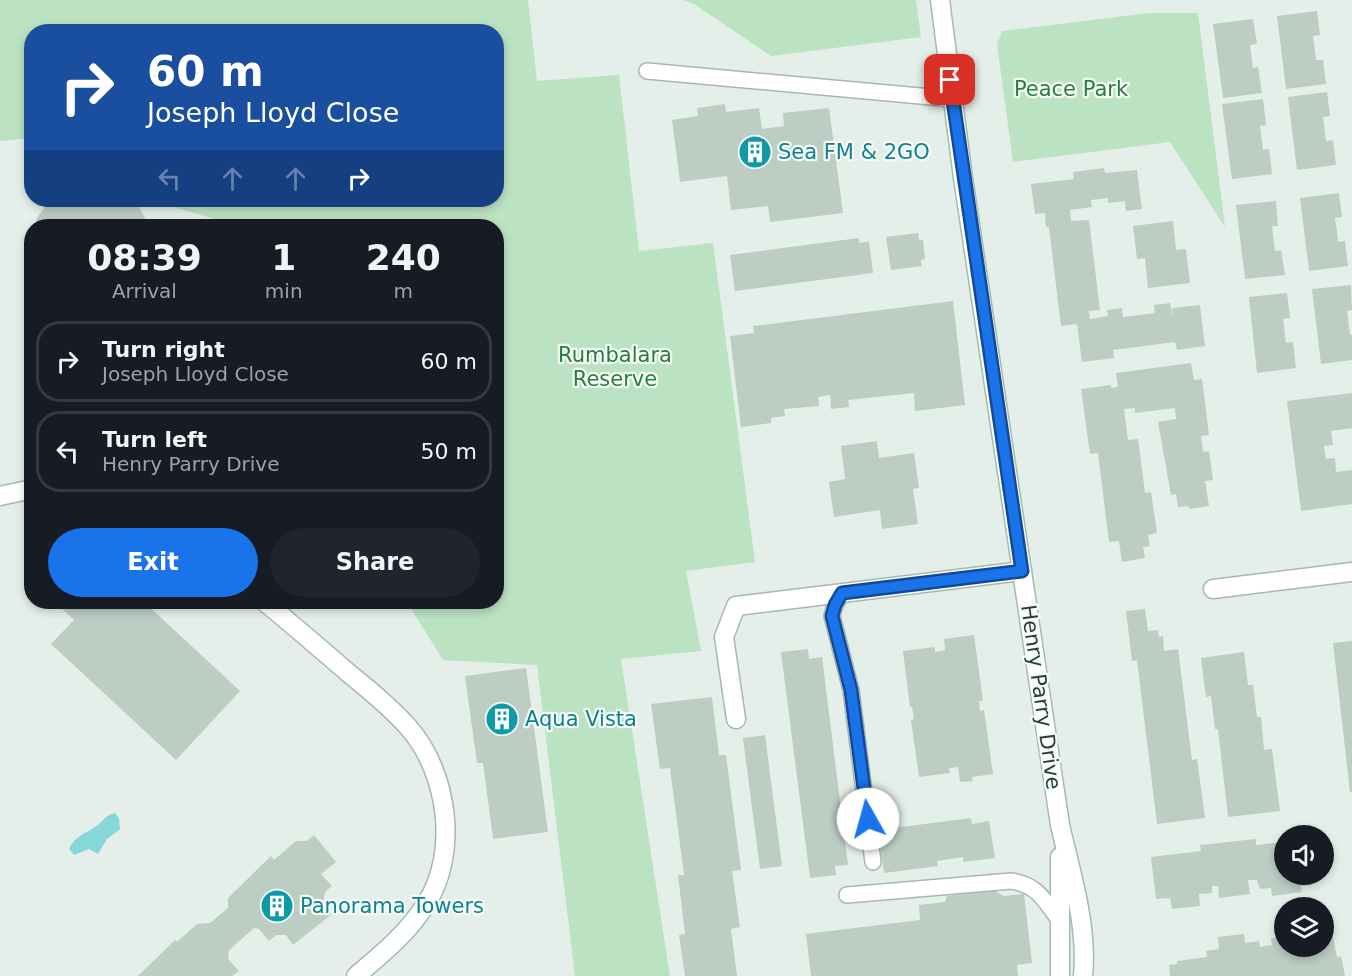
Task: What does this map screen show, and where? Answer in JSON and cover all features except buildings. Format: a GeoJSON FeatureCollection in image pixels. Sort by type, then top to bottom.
{"type":"FeatureCollection","features":[{"type":"Feature","properties":{"kind":"main road","name":"Henry Parry Drive"},"geometry":{"type":"LineString","coordinates":[[943,0],[952,99],[1060,825],[1077,898],[1082,935],[1083,976]]}},
{"type":"Feature","properties":{"kind":"main road"},"geometry":{"type":"LineString","coordinates":[[0,496],[24,491]]}},
{"type":"Feature","properties":{"kind":"main road"},"geometry":{"type":"LineString","coordinates":[[736,719],[724,637],[736,606],[1022,571]]}},
{"type":"Feature","properties":{"kind":"main road"},"geometry":{"type":"LineString","coordinates":[[1214,589],[1352,572]]}},
{"type":"Feature","properties":{"kind":"main road"},"geometry":{"type":"LineString","coordinates":[[273,609],[383,702],[410,729],[431,762],[442,800],[445,837],[440,873],[427,903],[404,934],[356,976]]}},
{"type":"Feature","properties":{"kind":"main road","name":"Henry Parry Drive"},"geometry":{"type":"LineString","coordinates":[[1060,825],[1060,976]]}},
{"type":"Feature","properties":{"kind":"lane"},"geometry":{"type":"LineString","coordinates":[[647,71],[952,99]]}},
{"type":"Feature","properties":{"kind":"lane"},"geometry":{"type":"LineString","coordinates":[[842,593],[832,616],[851,690],[873,862]]}},
{"type":"Feature","properties":{"kind":"lane"},"geometry":{"type":"LineString","coordinates":[[847,895],[1011,881],[1025,883],[1036,890],[1060,921]]}},
{"type":"Feature","properties":{"kind":"green space","name":"Rumbalara Reserve"},"geometry":{"type":"Polygon","coordinates":[[[0,0],[528,0],[537,81],[619,75],[639,251],[713,243],[755,562],[686,571],[701,651],[621,659],[670,976],[575,976],[537,665],[443,660],[411,609],[504,609],[504,219],[215,219],[173,207],[504,207],[504,24],[24,24],[24,139],[0,141],[0,0]]]}},
{"type":"Feature","properties":{"kind":"green space"},"geometry":{"type":"Polygon","coordinates":[[[683,0],[916,0],[921,37],[771,56],[694,4],[683,0]]]}},
{"type":"Feature","properties":{"kind":"green space","name":"Peace Park"},"geometry":{"type":"Polygon","coordinates":[[[1150,13],[1198,13],[1225,227],[1170,142],[1013,162],[997,44],[1002,31],[1150,13]]]}},
{"type":"Feature","properties":{"kind":"water"},"geometry":{"type":"Polygon","coordinates":[[[115,813],[119,818],[120,829],[107,839],[98,854],[89,849],[74,855],[69,849],[74,841],[115,813]]]}},
{"type":"Feature","properties":{"kind":"place","name":"Sea FM & 2GO"},"geometry":{"type":"Point","coordinates":[755,152]}},
{"type":"Feature","properties":{"kind":"place","name":"Aqua Vista"},"geometry":{"type":"Point","coordinates":[502,719]}},
{"type":"Feature","properties":{"kind":"place","name":"Panorama Towers"},"geometry":{"type":"Point","coordinates":[277,906]}},
{"type":"Feature","properties":{"kind":"route"},"geometry":{"type":"LineString","coordinates":[[868,819],[851,690],[832,616],[842,593],[1022,571],[950,80]]}}]}
